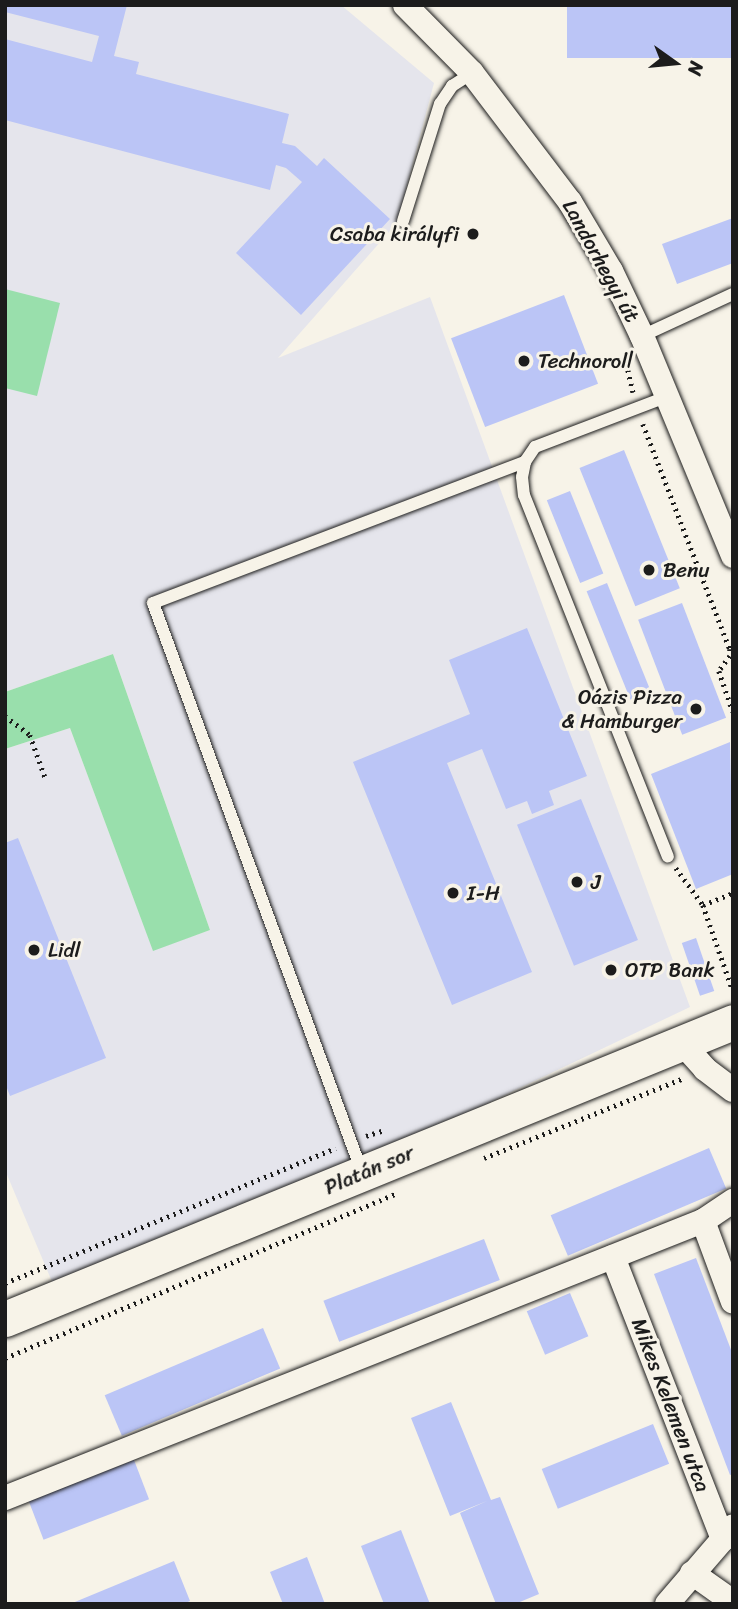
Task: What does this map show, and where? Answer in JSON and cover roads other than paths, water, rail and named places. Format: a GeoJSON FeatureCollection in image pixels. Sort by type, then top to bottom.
{"type":"FeatureCollection","features":[{"type":"Feature","properties":{"kind":"street","name":"Landorhegyi út"},"geometry":{"type":"LineString","coordinates":[[405,5],[472,73],[570,202],[611,271],[642,336],[733,556]]}},
{"type":"Feature","properties":{"kind":"street","name":"Platán sor"},"geometry":{"type":"LineString","coordinates":[[5,1319],[136,1268],[733,1022]]}},
{"type":"Feature","properties":{"kind":"street"},"geometry":{"type":"LineString","coordinates":[[681,1042],[705,1069],[733,1090]]}},
{"type":"Feature","properties":{"kind":"street"},"geometry":{"type":"LineString","coordinates":[[5,1499],[613,1257],[703,1220],[733,1200]]}},
{"type":"Feature","properties":{"kind":"street"},"geometry":{"type":"LineString","coordinates":[[703,1220],[733,1302]]}},
{"type":"Feature","properties":{"kind":"street","name":"Mikes Kelemen utca"},"geometry":{"type":"LineString","coordinates":[[613,1257],[728,1533]]}},
{"type":"Feature","properties":{"kind":"street"},"geometry":{"type":"LineString","coordinates":[[667,1604],[728,1533]]}},
{"type":"Feature","properties":{"kind":"street"},"geometry":{"type":"LineString","coordinates":[[692,1573],[733,1602]]}},
{"type":"Feature","properties":{"kind":"lane"},"geometry":{"type":"LineString","coordinates":[[403,221],[440,104],[453,86],[472,73]]}},
{"type":"Feature","properties":{"kind":"lane"},"geometry":{"type":"LineString","coordinates":[[642,336],[733,294]]}},
{"type":"Feature","properties":{"kind":"lane"},"geometry":{"type":"LineString","coordinates":[[666,397],[535,447],[525,463],[522,477],[524,495],[668,856]]}},
{"type":"Feature","properties":{"kind":"lane"},"geometry":{"type":"LineString","coordinates":[[362,1173],[153,603],[525,463]]}},
{"type":"Feature","properties":{"kind":"place","name":"Csaba királyfi"},"geometry":{"type":"Point","coordinates":[473,234]}},
{"type":"Feature","properties":{"kind":"place","name":"Technoroll"},"geometry":{"type":"Point","coordinates":[524,361]}},
{"type":"Feature","properties":{"kind":"place","name":"Benu"},"geometry":{"type":"Point","coordinates":[649,570]}},
{"type":"Feature","properties":{"kind":"place","name":"Oázis Pizza & Hamburger"},"geometry":{"type":"Point","coordinates":[696,709]}},
{"type":"Feature","properties":{"kind":"place","name":"J"},"geometry":{"type":"Point","coordinates":[577,882]}},
{"type":"Feature","properties":{"kind":"place","name":"I-H"},"geometry":{"type":"Point","coordinates":[453,893]}},
{"type":"Feature","properties":{"kind":"place","name":"Lidl"},"geometry":{"type":"Point","coordinates":[34,950]}},
{"type":"Feature","properties":{"kind":"place","name":"OTP Bank"},"geometry":{"type":"Point","coordinates":[611,970]}}]}
